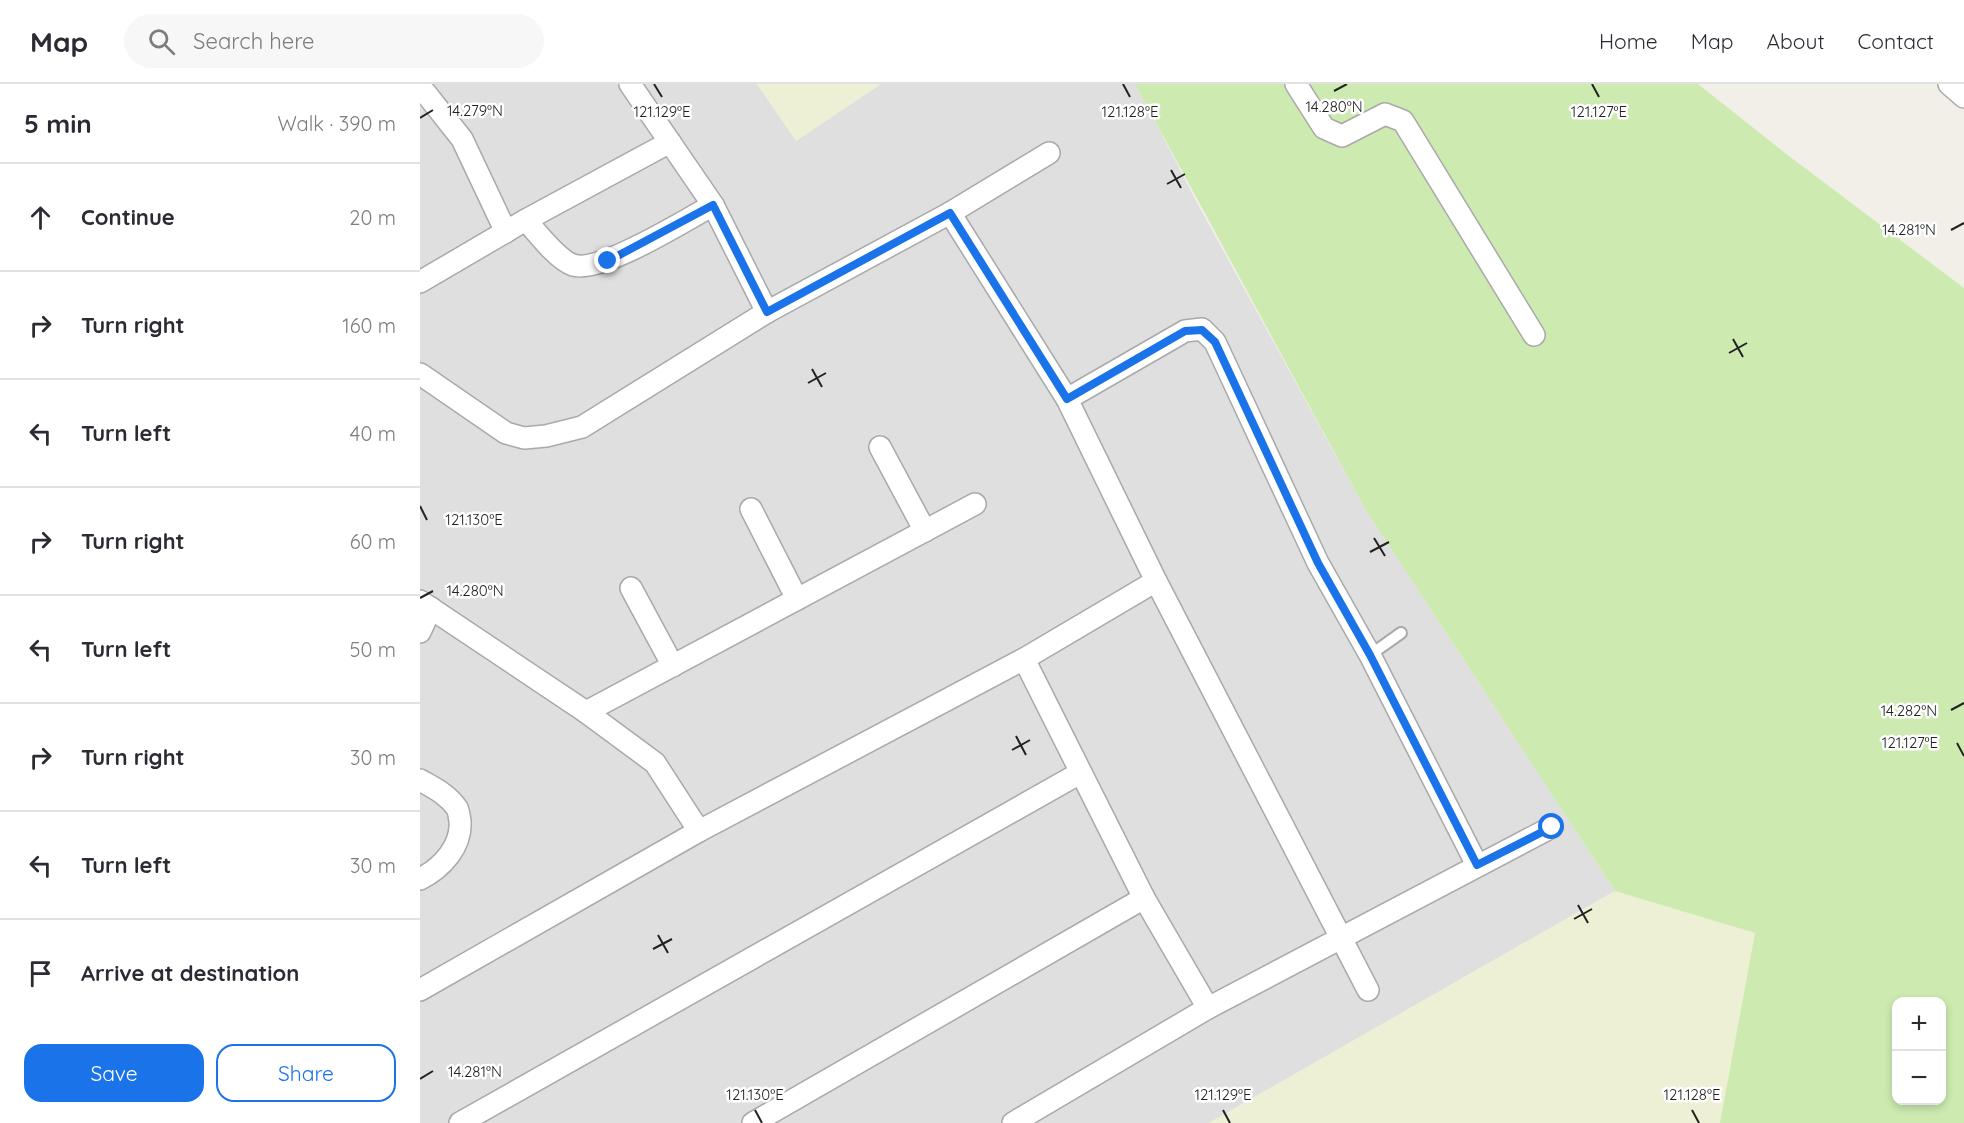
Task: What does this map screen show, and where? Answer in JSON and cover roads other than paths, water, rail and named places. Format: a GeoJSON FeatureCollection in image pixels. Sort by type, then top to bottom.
{"type":"FeatureCollection","features":[{"type":"Feature","properties":{"kind":"street"},"geometry":{"type":"LineString","coordinates":[[630,84],[713,205],[767,312]]}},
{"type":"Feature","properties":{"kind":"street"},"geometry":{"type":"LineString","coordinates":[[1296,84],[1324,128],[1342,136],[1385,114],[1403,121],[1534,335]]}},
{"type":"Feature","properties":{"kind":"street"},"geometry":{"type":"LineString","coordinates":[[1949,84],[1964,97]]}},
{"type":"Feature","properties":{"kind":"street"},"geometry":{"type":"LineString","coordinates":[[420,86],[462,139],[506,232]]}},
{"type":"Feature","properties":{"kind":"street"},"geometry":{"type":"LineString","coordinates":[[420,282],[526,220],[670,142]]}},
{"type":"Feature","properties":{"kind":"street"},"geometry":{"type":"LineString","coordinates":[[420,374],[506,433],[524,438],[546,436],[582,427],[767,312],[950,213],[1049,153]]}},
{"type":"Feature","properties":{"kind":"street"},"geometry":{"type":"LineString","coordinates":[[526,220],[559,255],[573,265],[586,265],[608,261],[713,205]]}},
{"type":"Feature","properties":{"kind":"street"},"geometry":{"type":"LineString","coordinates":[[950,213],[1067,399],[1156,581],[1368,990]]}},
{"type":"Feature","properties":{"kind":"street"},"geometry":{"type":"LineString","coordinates":[[1067,399],[1185,331],[1202,330],[1215,342],[1318,563],[1370,655],[1477,865]]}},
{"type":"Feature","properties":{"kind":"street"},"geometry":{"type":"LineString","coordinates":[[880,447],[925,531]]}},
{"type":"Feature","properties":{"kind":"street"},"geometry":{"type":"LineString","coordinates":[[586,712],[975,504]]}},
{"type":"Feature","properties":{"kind":"street"},"geometry":{"type":"LineString","coordinates":[[751,509],[797,599]]}},
{"type":"Feature","properties":{"kind":"street"},"geometry":{"type":"LineString","coordinates":[[420,990],[699,831],[1024,659],[1156,581]]}},
{"type":"Feature","properties":{"kind":"street"},"geometry":{"type":"LineString","coordinates":[[631,588],[673,666]]}},
{"type":"Feature","properties":{"kind":"street"},"geometry":{"type":"LineString","coordinates":[[420,632],[426,604],[586,712],[655,763],[699,831]]}},
{"type":"Feature","properties":{"kind":"street"},"geometry":{"type":"LineString","coordinates":[[1024,659],[1144,898],[1208,1008]]}},
{"type":"Feature","properties":{"kind":"street"},"geometry":{"type":"LineString","coordinates":[[460,1123],[1080,773]]}},
{"type":"Feature","properties":{"kind":"street"},"geometry":{"type":"LineString","coordinates":[[420,780],[445,794],[459,810],[461,832],[451,855],[427,876],[420,879]]}},
{"type":"Feature","properties":{"kind":"street"},"geometry":{"type":"LineString","coordinates":[[1012,1123],[1208,1008],[1552,827]]}},
{"type":"Feature","properties":{"kind":"street"},"geometry":{"type":"LineString","coordinates":[[753,1123],[1144,898]]}},
{"type":"Feature","properties":{"kind":"lane"},"geometry":{"type":"LineString","coordinates":[[1370,655],[1401,633]]}}]}
